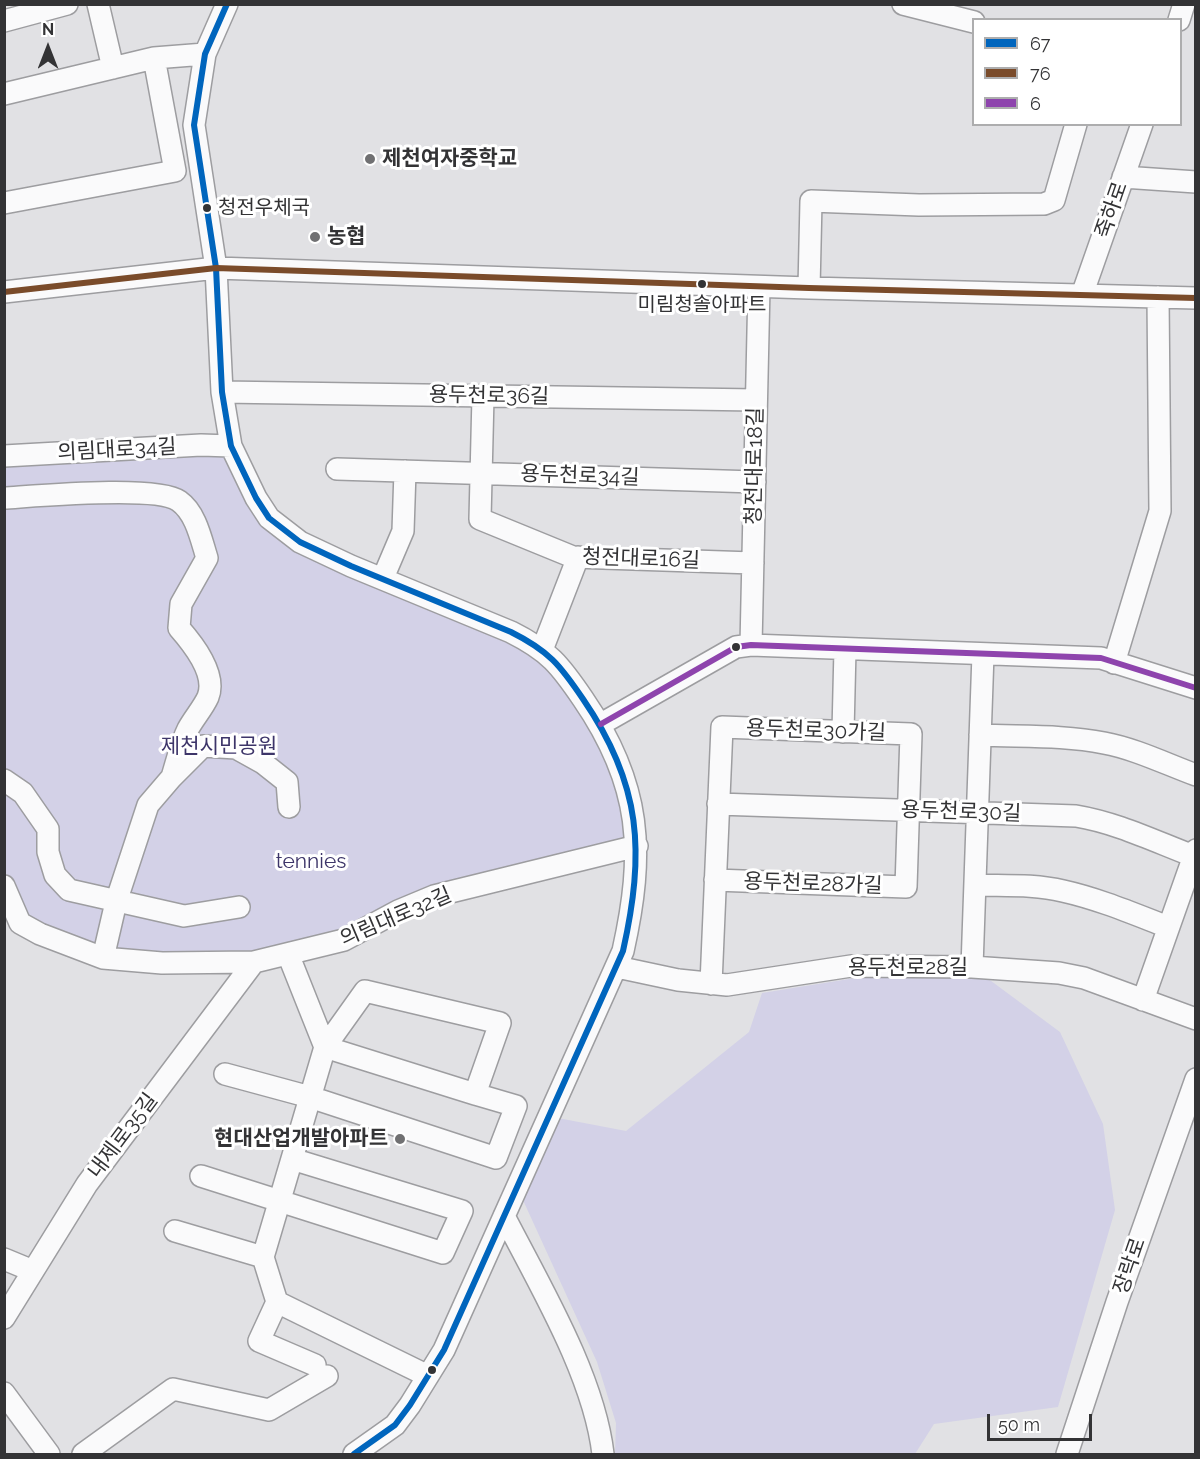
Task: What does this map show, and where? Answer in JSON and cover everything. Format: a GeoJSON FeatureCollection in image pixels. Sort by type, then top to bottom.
{"type":"FeatureCollection","features":[{"type":"Feature","properties":{"kind":"street"},"geometry":{"type":"LineString","coordinates":[[4,21],[67,4]]}},
{"type":"Feature","properties":{"kind":"street"},"geometry":{"type":"LineString","coordinates":[[98,4],[113,68]]}},
{"type":"Feature","properties":{"kind":"street"},"geometry":{"type":"LineString","coordinates":[[227,4],[205,54],[194,125],[216,268],[222,392],[231,446],[256,498],[269,518],[300,542],[351,566],[511,632],[542,650],[561,666],[601,724],[627,784],[632,801],[637,846],[632,913],[617,967],[444,1350],[410,1406],[378,1448],[354,1455]]}},
{"type":"Feature","properties":{"kind":"street"},"geometry":{"type":"LineString","coordinates":[[903,4],[972,21]]}},
{"type":"Feature","properties":{"kind":"street"},"geometry":{"type":"LineString","coordinates":[[4,94],[154,58],[205,54]]}},
{"type":"Feature","properties":{"kind":"street"},"geometry":{"type":"LineString","coordinates":[[4,203],[175,171],[154,58]]}},
{"type":"Feature","properties":{"kind":"street"},"geometry":{"type":"LineString","coordinates":[[809,288],[811,201],[919,205],[1044,204],[1054,200],[1075,126]]}},
{"type":"Feature","properties":{"kind":"street","name":"죽하로"},"geometry":{"type":"LineString","coordinates":[[1082,295],[1141,126]]}},
{"type":"Feature","properties":{"kind":"street"},"geometry":{"type":"LineString","coordinates":[[1123,177],[1196,182]]}},
{"type":"Feature","properties":{"kind":"street"},"geometry":{"type":"LineString","coordinates":[[4,292],[216,268],[759,287],[1196,298]]}},
{"type":"Feature","properties":{"kind":"street","name":"청전대로18길"},"geometry":{"type":"LineString","coordinates":[[751,645],[759,287]]}},
{"type":"Feature","properties":{"kind":"street"},"geometry":{"type":"LineString","coordinates":[[1114,663],[1160,511],[1158,297]]}},
{"type":"Feature","properties":{"kind":"street","name":"용두천로36길"},"geometry":{"type":"LineString","coordinates":[[222,392],[756,400]]}},
{"type":"Feature","properties":{"kind":"street","name":"청전대로16길"},"geometry":{"type":"LineString","coordinates":[[483,396],[480,519],[578,557],[753,563]]}},
{"type":"Feature","properties":{"kind":"street","name":"의림대로34길"},"geometry":{"type":"LineString","coordinates":[[4,456],[201,445],[231,446]]}},
{"type":"Feature","properties":{"kind":"street","name":"용두천로34길"},"geometry":{"type":"LineString","coordinates":[[337,469],[754,482]]}},
{"type":"Feature","properties":{"kind":"street"},"geometry":{"type":"LineString","coordinates":[[383,578],[403,531],[405,471]]}},
{"type":"Feature","properties":{"kind":"street"},"geometry":{"type":"LineString","coordinates":[[4,498],[160,493],[178,500],[192,517],[207,558],[181,604],[179,628],[192,643],[208,674],[211,685],[208,697],[188,729],[172,777]]}},
{"type":"Feature","properties":{"kind":"street"},"geometry":{"type":"LineString","coordinates":[[542,650],[578,557]]}},
{"type":"Feature","properties":{"kind":"street"},"geometry":{"type":"LineString","coordinates":[[601,724],[736,647],[751,645],[1101,658],[1196,688]]}},
{"type":"Feature","properties":{"kind":"street"},"geometry":{"type":"LineString","coordinates":[[843,732],[845,649]]}},
{"type":"Feature","properties":{"kind":"street"},"geometry":{"type":"LineString","coordinates":[[972,967],[982,654]]}},
{"type":"Feature","properties":{"kind":"street","name":"용두천로30가길"},"geometry":{"type":"LineString","coordinates":[[718,804],[722,727],[911,734],[908,810]]}},
{"type":"Feature","properties":{"kind":"street"},"geometry":{"type":"LineString","coordinates":[[980,735],[1106,743],[1196,775]]}},
{"type":"Feature","properties":{"kind":"street"},"geometry":{"type":"LineString","coordinates":[[103,958],[116,902],[148,805],[203,746],[236,748],[262,763],[287,782],[289,807]]}},
{"type":"Feature","properties":{"kind":"street"},"geometry":{"type":"LineString","coordinates":[[4,780],[23,793],[48,829],[48,852],[55,875],[69,890],[184,916],[239,907]]}},
{"type":"Feature","properties":{"kind":"street","name":"용두천로30길"},"geometry":{"type":"LineString","coordinates":[[718,804],[1050,814],[1099,820],[1195,854]]}},
{"type":"Feature","properties":{"kind":"street","name":"용두천로28가길"},"geometry":{"type":"LineString","coordinates":[[711,984],[718,804]]}},
{"type":"Feature","properties":{"kind":"street","name":"용두천로28가길"},"geometry":{"type":"LineString","coordinates":[[715,880],[906,887],[908,810]]}},
{"type":"Feature","properties":{"kind":"street","name":"의림대로32길"},"geometry":{"type":"LineString","coordinates":[[4,886],[20,923],[40,934],[103,958],[162,963],[254,962],[344,940],[398,911],[434,896],[637,846]]}},
{"type":"Feature","properties":{"kind":"street"},"geometry":{"type":"LineString","coordinates":[[1143,1000],[1195,854]]}},
{"type":"Feature","properties":{"kind":"street"},"geometry":{"type":"LineString","coordinates":[[975,885],[1061,890],[1168,927]]}},
{"type":"Feature","properties":{"kind":"street"},"geometry":{"type":"LineString","coordinates":[[288,954],[325,1047]]}},
{"type":"Feature","properties":{"kind":"street","name":"내제로35길"},"geometry":{"type":"LineString","coordinates":[[4,1318],[87,1184],[254,962]]}},
{"type":"Feature","properties":{"kind":"street","name":"용두천로28길"},"geometry":{"type":"LineString","coordinates":[[617,967],[678,980],[737,985],[850,966],[972,967],[1059,973],[1084,978],[1196,1019]]}},
{"type":"Feature","properties":{"kind":"street"},"geometry":{"type":"LineString","coordinates":[[83,1455],[173,1389],[269,1410],[321,1370],[259,1341],[277,1302],[263,1257],[325,1047],[365,991],[500,1023],[474,1094]]}},
{"type":"Feature","properties":{"kind":"street"},"geometry":{"type":"LineString","coordinates":[[225,1074],[310,1097],[496,1158],[516,1106],[325,1047]]}},
{"type":"Feature","properties":{"kind":"street","name":"장락로"},"geometry":{"type":"LineString","coordinates":[[1068,1455],[1117,1302],[1196,1079]]}},
{"type":"Feature","properties":{"kind":"street"},"geometry":{"type":"LineString","coordinates":[[201,1176],[442,1253],[462,1212],[292,1159]]}},
{"type":"Feature","properties":{"kind":"street"},"geometry":{"type":"LineString","coordinates":[[504,1216],[576,1359],[600,1428],[603,1455]]}},
{"type":"Feature","properties":{"kind":"street"},"geometry":{"type":"LineString","coordinates":[[175,1232],[263,1257]]}},
{"type":"Feature","properties":{"kind":"street"},"geometry":{"type":"LineString","coordinates":[[4,1259],[33,1271]]}},
{"type":"Feature","properties":{"kind":"street"},"geometry":{"type":"LineString","coordinates":[[277,1302],[428,1376]]}},
{"type":"Feature","properties":{"kind":"street"},"geometry":{"type":"LineString","coordinates":[[4,1393],[49,1455]]}},
{"type":"Feature","properties":{"kind":"green space","name":"제천시민공원"},"geometry":{"type":"Polygon","coordinates":[[[227,452],[267,522],[389,585],[547,660],[596,728],[620,786],[631,844],[254,962],[104,952],[23,916],[4,868],[4,461],[227,452]]]}},
{"type":"Feature","properties":{"kind":"green space"},"geometry":{"type":"Polygon","coordinates":[[[979,972],[1060,1032],[1103,1124],[1115,1210],[1058,1407],[934,1424],[915,1454],[615,1454],[616,1423],[597,1362],[522,1198],[558,1118],[626,1131],[749,1032],[762,993],[874,975],[979,972]]]}},
{"type":"Feature","properties":{"kind":"transit line","name":"67"},"geometry":{"type":"LineString","coordinates":[[227,4],[205,54],[194,125],[216,268],[222,392],[231,446],[256,498],[269,518],[300,542],[351,566],[511,632],[553,660],[603,730],[617,761],[627,790],[636,850],[630,915],[623,951],[444,1350],[395,1425],[354,1454]]}},
{"type":"Feature","properties":{"kind":"transit line","name":"76"},"geometry":{"type":"LineString","coordinates":[[4,292],[216,268],[809,288],[1196,298]]}},
{"type":"Feature","properties":{"kind":"transit line","name":"6"},"geometry":{"type":"LineString","coordinates":[[601,724],[736,647],[751,645],[1101,658],[1196,688]]}},
{"type":"Feature","properties":{"kind":"place","name":"제천여자중학교"},"geometry":{"type":"Point","coordinates":[370,159]}},
{"type":"Feature","properties":{"kind":"place","name":"청전우체국"},"geometry":{"type":"Point","coordinates":[207,208]}},
{"type":"Feature","properties":{"kind":"place","name":"농협"},"geometry":{"type":"Point","coordinates":[315,237]}},
{"type":"Feature","properties":{"kind":"place","name":"미림청솔아파트"},"geometry":{"type":"Point","coordinates":[702,284]}},
{"type":"Feature","properties":{"kind":"place","name":"현대산업개발아파트"},"geometry":{"type":"Point","coordinates":[400,1139]}},
{"type":"Feature","properties":{"kind":"park label","name":"tennies"},"geometry":{"type":"Point","coordinates":[311,862]}}]}
